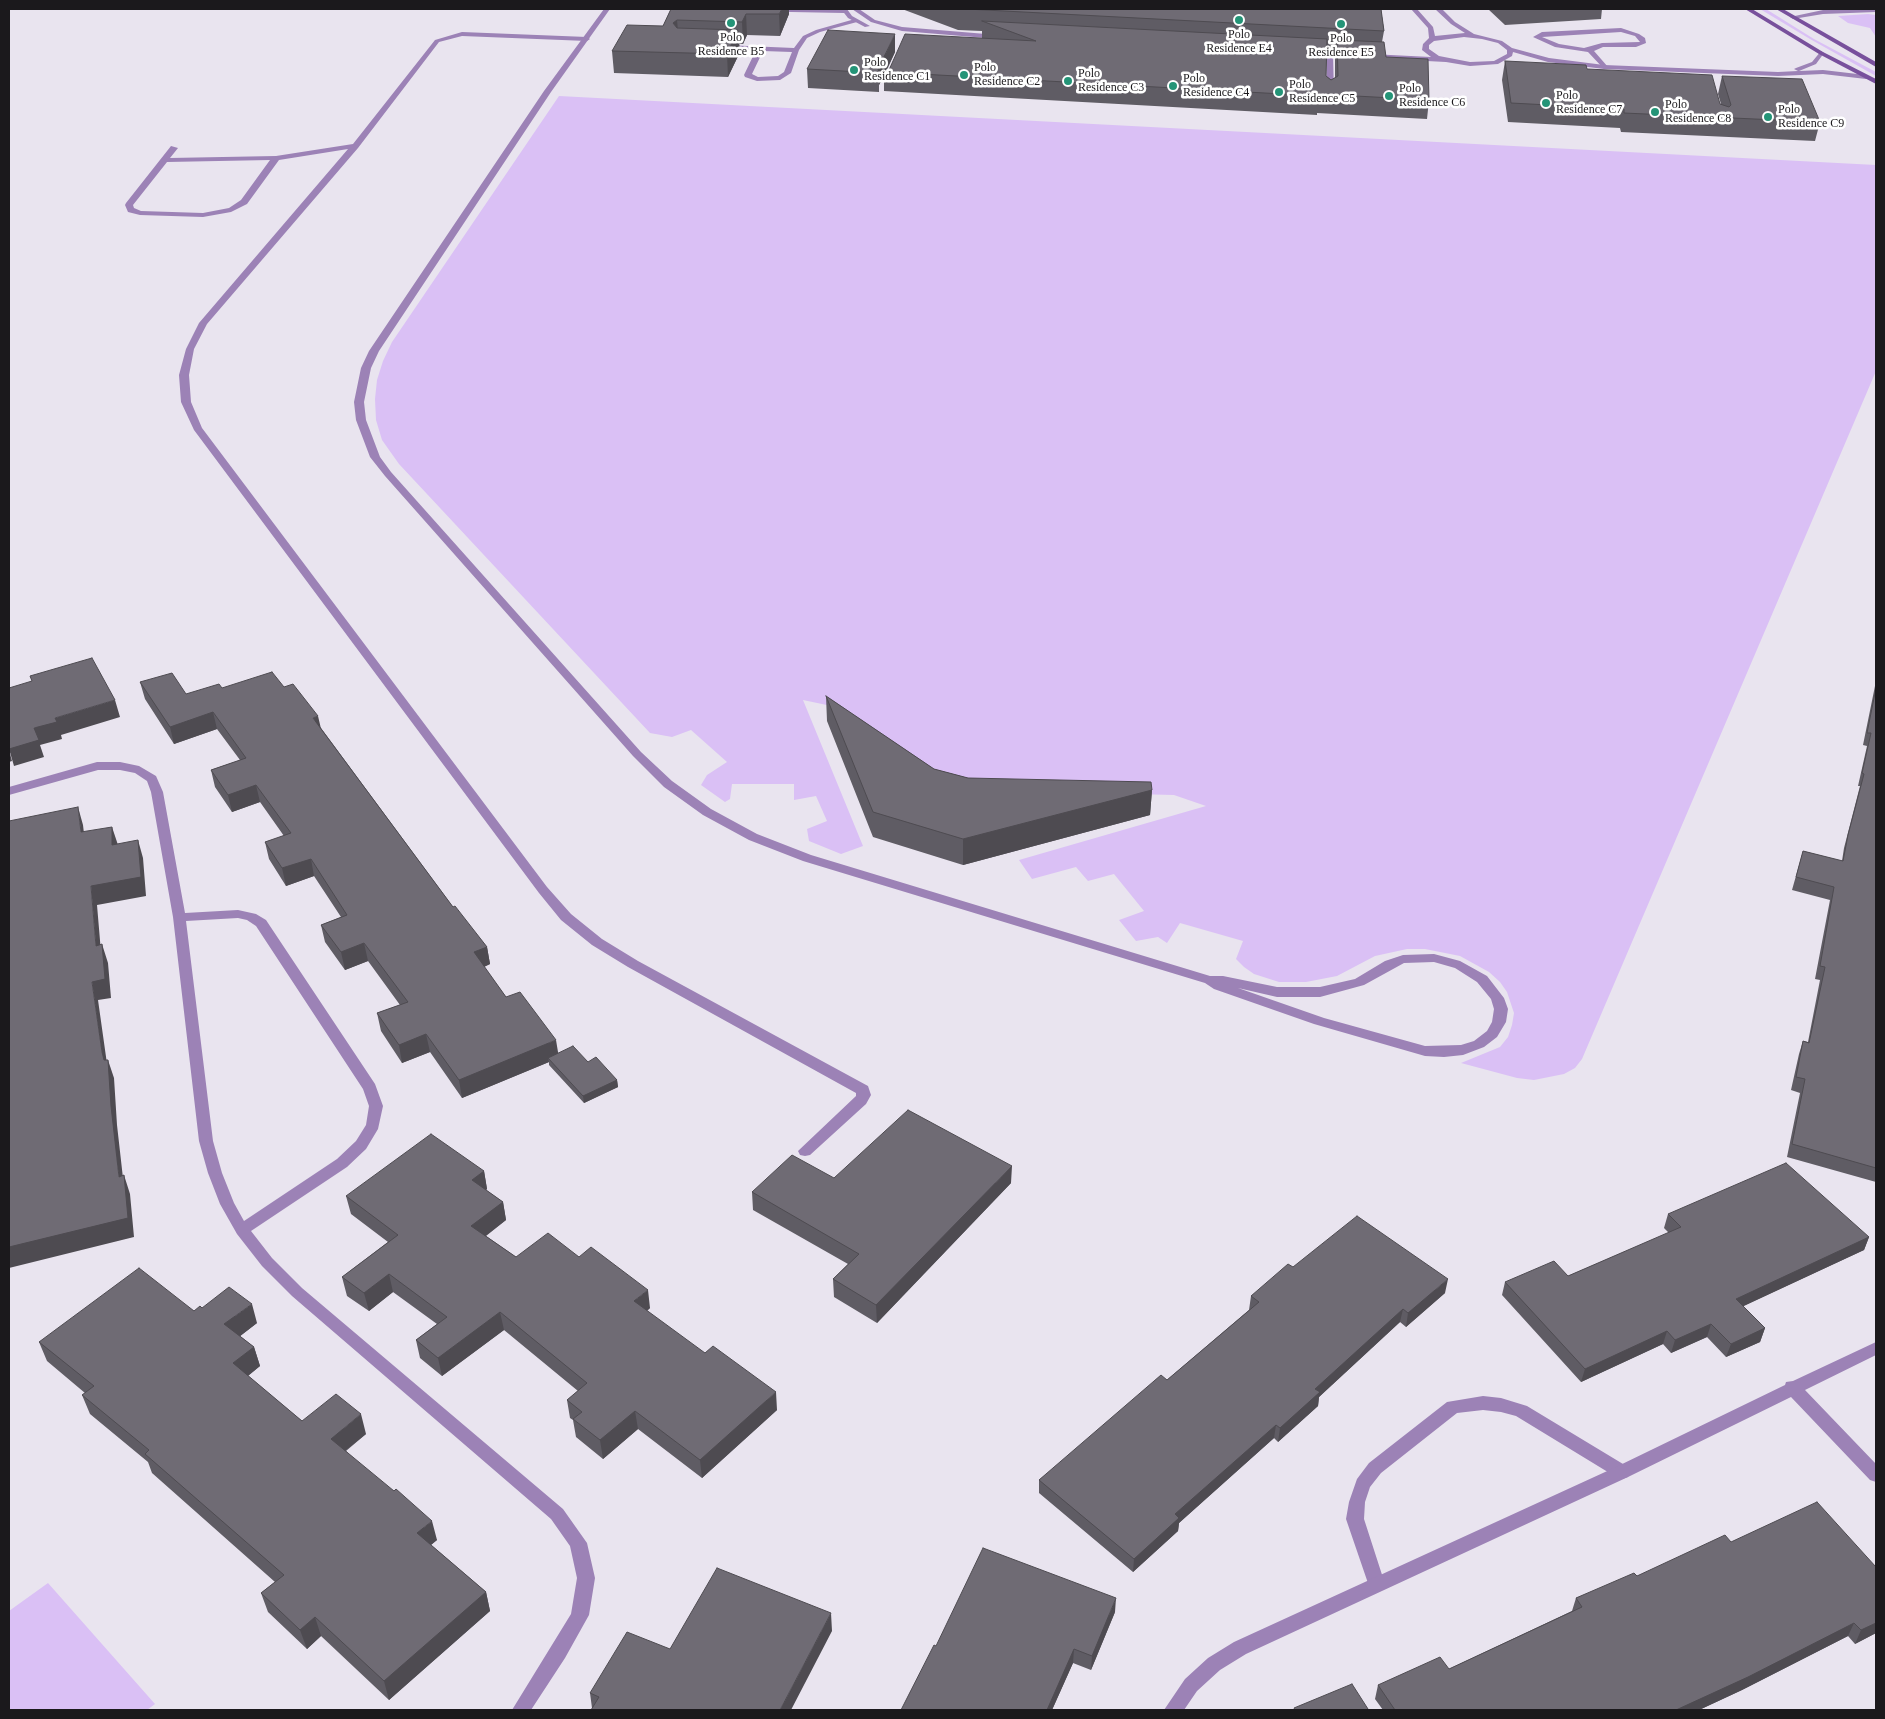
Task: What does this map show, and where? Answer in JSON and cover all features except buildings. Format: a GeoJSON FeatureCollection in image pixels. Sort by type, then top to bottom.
{"type":"FeatureCollection","features":[{"type":"Feature","properties":{"kind":"street"},"geometry":{"type":"LineString","coordinates":[[607,9],[548,91],[374,351],[366,368],[359,402],[361,420],[375,457],[637,754],[668,784],[706,812],[753,837],[807,858],[1210,980],[1223,980],[1277,992],[1320,992],[1359,982],[1390,964],[1403,960],[1434,958],[1460,965],[1482,979],[1497,998],[1501,1008],[1499,1022],[1492,1034],[1479,1044],[1463,1050],[1425,1051],[1319,1021],[1218,986],[1210,980]]}},
{"type":"Feature","properties":{"kind":"street"},"geometry":{"type":"LineString","coordinates":[[739,9],[844,10],[855,21],[883,31],[908,35],[1008,37]]}},
{"type":"Feature","properties":{"kind":"street"},"geometry":{"type":"LineString","coordinates":[[855,9],[873,21],[902,29],[998,37]]}},
{"type":"Feature","properties":{"kind":"street"},"geometry":{"type":"LineString","coordinates":[[1414,9],[1431,28],[1424,46],[1428,52],[1444,60]]}},
{"type":"Feature","properties":{"kind":"street"},"geometry":{"type":"LineString","coordinates":[[1438,9],[1453,23],[1473,36]]}},
{"type":"Feature","properties":{"kind":"street"},"geometry":{"type":"LineString","coordinates":[[1748,9],[1821,53],[1876,82]]}},
{"type":"Feature","properties":{"kind":"street"},"geometry":{"type":"LineString","coordinates":[[1779,9],[1876,65]]}},
{"type":"Feature","properties":{"kind":"street"},"geometry":{"type":"LineString","coordinates":[[1793,17],[1823,12],[1876,10]]}},
{"type":"Feature","properties":{"kind":"street"},"geometry":{"type":"LineString","coordinates":[[760,49],[748,75],[765,80],[785,76],[801,41],[810,34],[855,21]]}},
{"type":"Feature","properties":{"kind":"street"},"geometry":{"type":"LineString","coordinates":[[1590,50],[1602,45],[1636,45],[1644,41],[1634,32],[1621,30],[1542,34],[1536,37],[1563,47],[1590,50],[1604,67]]}},
{"type":"Feature","properties":{"kind":"street"},"geometry":{"type":"LineString","coordinates":[[586,39],[472,34],[443,38],[433,44],[355,146],[203,323],[190,349],[184,375],[186,402],[197,428],[543,890],[566,917],[597,942],[633,964],[863,1090],[864,1095],[861,1100],[805,1151]]}},
{"type":"Feature","properties":{"kind":"street"},"geometry":{"type":"LineString","coordinates":[[1426,43],[1446,36],[1473,36],[1493,39],[1510,49],[1548,60],[1604,67]]}},
{"type":"Feature","properties":{"kind":"street"},"geometry":{"type":"LineString","coordinates":[[715,47],[796,50]]}},
{"type":"Feature","properties":{"kind":"street"},"geometry":{"type":"LineString","coordinates":[[1330,54],[1386,53],[1412,49]]}},
{"type":"Feature","properties":{"kind":"street"},"geometry":{"type":"LineString","coordinates":[[1496,62],[1510,55],[1510,49]]}},
{"type":"Feature","properties":{"kind":"street"},"geometry":{"type":"LineString","coordinates":[[1300,52],[1444,60],[1470,64],[1513,62]]}},
{"type":"Feature","properties":{"kind":"street"},"geometry":{"type":"LineString","coordinates":[[1761,74],[1810,65],[1817,60],[1821,53]]}},
{"type":"Feature","properties":{"kind":"street"},"geometry":{"type":"LineString","coordinates":[[1330,54],[1330,95]]}},
{"type":"Feature","properties":{"kind":"street"},"geometry":{"type":"LineString","coordinates":[[1529,63],[1761,74],[1823,72],[1866,77]]}},
{"type":"Feature","properties":{"kind":"street"},"geometry":{"type":"LineString","coordinates":[[1706,72],[1708,81]]}},
{"type":"Feature","properties":{"kind":"street"},"geometry":{"type":"LineString","coordinates":[[163,160],[276,158],[355,146]]}},
{"type":"Feature","properties":{"kind":"street"},"geometry":{"type":"LineString","coordinates":[[174,148],[129,205],[130,210],[140,214],[203,215],[231,210],[244,202],[276,158]]}},
{"type":"Feature","properties":{"kind":"street"},"geometry":{"type":"LineString","coordinates":[[9,792],[97,766],[120,766],[139,770],[152,779],[179,917],[206,1141],[214,1173],[227,1204],[242,1230],[267,1262],[297,1292],[557,1514],[578,1543],[586,1578],[580,1615],[560,1652],[521,1710]]}},
{"type":"Feature","properties":{"kind":"street"},"geometry":{"type":"LineString","coordinates":[[179,917],[238,914],[251,917],[260,923],[370,1088],[376,1106],[373,1126],[361,1145],[342,1163],[242,1230]]}},
{"type":"Feature","properties":{"kind":"street"},"geometry":{"type":"LineString","coordinates":[[1173,1710],[1191,1685],[1214,1664],[1240,1648],[1622,1472],[1792,1387],[1876,1348]]}},
{"type":"Feature","properties":{"kind":"street"},"geometry":{"type":"LineString","coordinates":[[1792,1387],[1876,1475]]}},
{"type":"Feature","properties":{"kind":"street"},"geometry":{"type":"LineString","coordinates":[[1376,1584],[1355,1519],[1357,1502],[1364,1484],[1375,1468],[1453,1407],[1484,1403],[1501,1405],[1521,1412],[1622,1472]]}},
{"type":"Feature","properties":{"kind":"shaded area"},"geometry":{"type":"Polygon","coordinates":[[[1760,9],[1766,9],[1814,39],[1876,72],[1876,76],[1810,39],[1760,9]]]}},
{"type":"Feature","properties":{"kind":"shaded area"},"geometry":{"type":"Polygon","coordinates":[[[1876,15],[1876,37],[1870,28],[1848,23],[1838,16],[1876,15]]]}},
{"type":"Feature","properties":{"kind":"shaded area"},"geometry":{"type":"Polygon","coordinates":[[[559,96],[1876,165],[1876,371],[1582,1059],[1575,1068],[1564,1074],[1534,1080],[1517,1078],[1461,1063],[1500,1047],[1508,1037],[1514,1013],[1507,992],[1500,982],[1489,972],[1460,956],[1425,949],[1407,949],[1375,956],[1337,976],[1306,982],[1279,982],[1254,974],[1236,959],[1243,941],[1180,923],[1167,943],[1158,937],[1136,941],[1119,920],[1144,911],[1114,874],[1088,881],[1076,867],[1032,879],[1019,860],[1206,806],[1174,795],[965,790],[841,708],[803,700],[863,846],[841,854],[809,841],[807,829],[827,821],[816,796],[794,800],[794,784],[732,784],[730,799],[725,802],[701,785],[707,775],[727,762],[691,730],[672,737],[650,733],[399,464],[382,440],[376,420],[375,399],[377,380],[392,342],[559,96]]]}},
{"type":"Feature","properties":{"kind":"shaded area"},"geometry":{"type":"Polygon","coordinates":[[[48,1583],[155,1704],[147,1710],[9,1710],[9,1611],[48,1583]]]}},
{"type":"Feature","properties":{"kind":"place","name":"Polo Residence E4"},"geometry":{"type":"Point","coordinates":[1239,20]}},
{"type":"Feature","properties":{"kind":"place","name":"Polo Residence B5"},"geometry":{"type":"Point","coordinates":[731,23]}},
{"type":"Feature","properties":{"kind":"place","name":"Polo Residence E5"},"geometry":{"type":"Point","coordinates":[1341,24]}},
{"type":"Feature","properties":{"kind":"place","name":"Polo Residence C1"},"geometry":{"type":"Point","coordinates":[854,70]}},
{"type":"Feature","properties":{"kind":"place","name":"Polo Residence C2"},"geometry":{"type":"Point","coordinates":[964,75]}},
{"type":"Feature","properties":{"kind":"place","name":"Polo Residence C3"},"geometry":{"type":"Point","coordinates":[1068,81]}},
{"type":"Feature","properties":{"kind":"place","name":"Polo Residence C4"},"geometry":{"type":"Point","coordinates":[1173,86]}},
{"type":"Feature","properties":{"kind":"place","name":"Polo Residence C5"},"geometry":{"type":"Point","coordinates":[1279,92]}},
{"type":"Feature","properties":{"kind":"place","name":"Polo Residence C6"},"geometry":{"type":"Point","coordinates":[1389,96]}},
{"type":"Feature","properties":{"kind":"place","name":"Polo Residence C7"},"geometry":{"type":"Point","coordinates":[1546,103]}},
{"type":"Feature","properties":{"kind":"place","name":"Polo Residence C8"},"geometry":{"type":"Point","coordinates":[1655,112]}},
{"type":"Feature","properties":{"kind":"place","name":"Polo Residence C9"},"geometry":{"type":"Point","coordinates":[1768,117]}}]}
